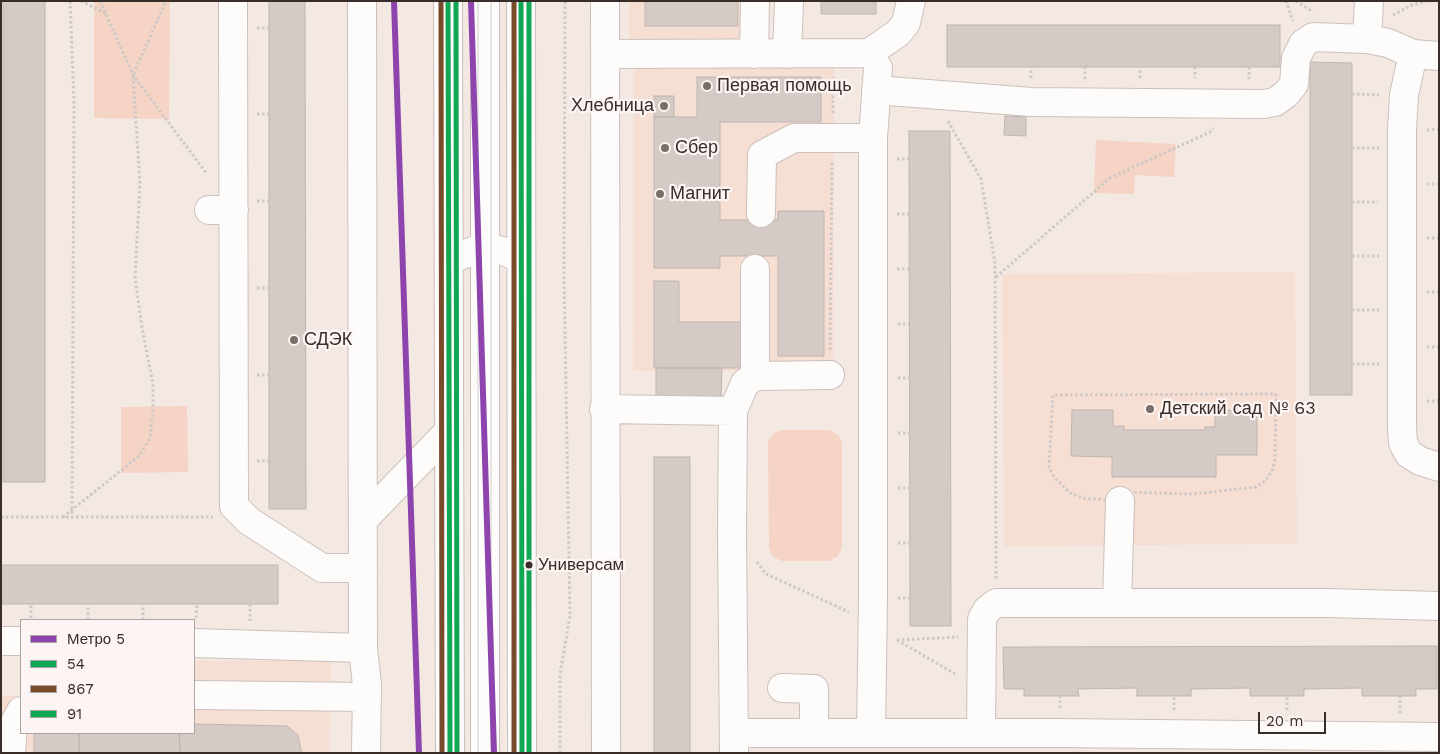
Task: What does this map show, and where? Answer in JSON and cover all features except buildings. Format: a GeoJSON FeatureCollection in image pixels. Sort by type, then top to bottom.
{"type":"FeatureCollection","features":[{"type":"Feature","properties":{"kind":"street"},"geometry":{"type":"LineString","coordinates":[[233,1],[222,210],[234,506],[249,522],[322,568],[363,568]]}},
{"type":"Feature","properties":{"kind":"street"},"geometry":{"type":"LineString","coordinates":[[362,1],[363,648],[367,697],[366,753]]}},
{"type":"Feature","properties":{"kind":"street"},"geometry":{"type":"LineString","coordinates":[[448,1],[450,753]]}},
{"type":"Feature","properties":{"kind":"street"},"geometry":{"type":"LineString","coordinates":[[485,1],[485,753]]}},
{"type":"Feature","properties":{"kind":"street"},"geometry":{"type":"LineString","coordinates":[[521,1],[522,753]]}},
{"type":"Feature","properties":{"kind":"street"},"geometry":{"type":"LineString","coordinates":[[605,1],[604,409],[606,753]]}},
{"type":"Feature","properties":{"kind":"street"},"geometry":{"type":"LineString","coordinates":[[754,54],[755,1]]}},
{"type":"Feature","properties":{"kind":"street"},"geometry":{"type":"LineString","coordinates":[[787,54],[789,1]]}},
{"type":"Feature","properties":{"kind":"street"},"geometry":{"type":"LineString","coordinates":[[871,733],[885,634],[873,138],[879,76],[898,33],[906,23],[911,1]]}},
{"type":"Feature","properties":{"kind":"street"},"geometry":{"type":"LineString","coordinates":[[1367,39],[1369,1]]}},
{"type":"Feature","properties":{"kind":"street"},"geometry":{"type":"LineString","coordinates":[[605,54],[834,54],[879,76],[1031,102],[1263,104],[1280,98],[1294,84],[1296,58],[1303,44],[1313,37],[1367,39],[1388,43],[1426,55],[1404,95],[1402,130],[1402,428],[1403,442],[1409,454],[1431,469]]}},
{"type":"Feature","properties":{"kind":"street"},"geometry":{"type":"LineString","coordinates":[[762,213],[762,155],[794,138],[873,138]]}},
{"type":"Feature","properties":{"kind":"street"},"geometry":{"type":"LineString","coordinates":[[448,260],[478,249],[506,252],[520,259]]}},
{"type":"Feature","properties":{"kind":"street"},"geometry":{"type":"LineString","coordinates":[[754,269],[755,376]]}},
{"type":"Feature","properties":{"kind":"street"},"geometry":{"type":"LineString","coordinates":[[830,375],[755,376],[745,383],[733,411],[734,743],[814,733],[871,733],[923,743],[981,733],[1357,744],[1439,737]]}},
{"type":"Feature","properties":{"kind":"street"},"geometry":{"type":"LineString","coordinates":[[604,409],[733,411]]}},
{"type":"Feature","properties":{"kind":"street"},"geometry":{"type":"LineString","coordinates":[[363,520],[449,431]]}},
{"type":"Feature","properties":{"kind":"street"},"geometry":{"type":"LineString","coordinates":[[1116,603],[1120,501]]}},
{"type":"Feature","properties":{"kind":"street"},"geometry":{"type":"LineString","coordinates":[[981,733],[982,619],[987,610],[996,603],[1439,606]]}},
{"type":"Feature","properties":{"kind":"street"},"geometry":{"type":"LineString","coordinates":[[1,641],[20,641]]}},
{"type":"Feature","properties":{"kind":"street"},"geometry":{"type":"LineString","coordinates":[[195,643],[363,648]]}},
{"type":"Feature","properties":{"kind":"street"},"geometry":{"type":"LineString","coordinates":[[782,688],[814,688],[814,733]]}},
{"type":"Feature","properties":{"kind":"street"},"geometry":{"type":"LineString","coordinates":[[195,695],[367,697]]}},
{"type":"Feature","properties":{"kind":"street"},"geometry":{"type":"LineString","coordinates":[[11,753],[13,726],[20,713]]}},
{"type":"Feature","properties":{"kind":"path"},"geometry":{"type":"LineString","coordinates":[[70,1],[74,102],[72,517]]}},
{"type":"Feature","properties":{"kind":"path"},"geometry":{"type":"LineString","coordinates":[[81,1],[107,14]]}},
{"type":"Feature","properties":{"kind":"path"},"geometry":{"type":"LineString","coordinates":[[100,1],[133,75],[214,182]]}},
{"type":"Feature","properties":{"kind":"path"},"geometry":{"type":"LineString","coordinates":[[63,517],[139,456],[150,438],[153,384],[142,328],[135,277],[140,184],[133,75],[166,1]]}},
{"type":"Feature","properties":{"kind":"path"},"geometry":{"type":"LineString","coordinates":[[560,753],[560,674],[570,616],[564,274],[565,1]]}},
{"type":"Feature","properties":{"kind":"path"},"geometry":{"type":"LineString","coordinates":[[833,119],[834,54]]}},
{"type":"Feature","properties":{"kind":"path"},"geometry":{"type":"LineString","coordinates":[[947,119],[981,179],[995,278],[996,587]]}},
{"type":"Feature","properties":{"kind":"path"},"geometry":{"type":"LineString","coordinates":[[995,278],[1110,178],[1210,132],[1216,124]]}},
{"type":"Feature","properties":{"kind":"path"},"geometry":{"type":"LineString","coordinates":[[830,375],[832,159]]}},
{"type":"Feature","properties":{"kind":"path"},"geometry":{"type":"LineString","coordinates":[[1276,394],[1275,458],[1272,471],[1265,481],[1256,487],[1193,494],[1120,492],[1120,501],[1082,498],[1070,493],[1054,477],[1049,467],[1053,395],[1276,394]]}},
{"type":"Feature","properties":{"kind":"path"},"geometry":{"type":"LineString","coordinates":[[1,517],[221,517]]}},
{"type":"Feature","properties":{"kind":"path"},"geometry":{"type":"LineString","coordinates":[[732,534],[766,574],[861,617],[885,634],[981,688]]}},
{"type":"Feature","properties":{"kind":"path"},"geometry":{"type":"LineString","coordinates":[[31,604],[31,619]]}},
{"type":"Feature","properties":{"kind":"path"},"geometry":{"type":"LineString","coordinates":[[88,604],[88,619]]}},
{"type":"Feature","properties":{"kind":"path"},"geometry":{"type":"LineString","coordinates":[[142,619],[143,604]]}},
{"type":"Feature","properties":{"kind":"path"},"geometry":{"type":"LineString","coordinates":[[885,634],[982,637]]}},
{"type":"Feature","properties":{"kind":"shaded area"},"geometry":{"type":"Polygon","coordinates":[[[94,1],[170,1],[169,119],[94,118],[94,1]]]}},
{"type":"Feature","properties":{"kind":"shaded area"},"geometry":{"type":"Polygon","coordinates":[[[629,1],[754,1],[755,41],[629,41],[629,1]]]}},
{"type":"Feature","properties":{"kind":"shaded area"},"geometry":{"type":"Polygon","coordinates":[[[834,51],[833,371],[633,371],[634,59],[834,51]]]}},
{"type":"Feature","properties":{"kind":"shaded area"},"geometry":{"type":"Polygon","coordinates":[[[1096,140],[1176,144],[1174,177],[1135,175],[1134,194],[1094,193],[1096,140]]]}},
{"type":"Feature","properties":{"kind":"shaded area","name":"Детский сад № 63"},"geometry":{"type":"Polygon","coordinates":[[[1295,272],[1297,544],[1004,546],[1002,274],[1295,272]]]}},
{"type":"Feature","properties":{"kind":"shaded area"},"geometry":{"type":"Polygon","coordinates":[[[187,406],[188,472],[121,473],[121,407],[187,406]]]}},
{"type":"Feature","properties":{"kind":"shaded area"},"geometry":{"type":"Polygon","coordinates":[[[781,430],[829,430],[838,435],[842,442],[842,548],[838,556],[830,561],[782,561],[773,557],[769,548],[768,442],[773,434],[781,430]]]}},
{"type":"Feature","properties":{"kind":"shaded area"},"geometry":{"type":"Polygon","coordinates":[[[331,660],[329,753],[1,753],[1,696],[20,696],[20,734],[195,734],[195,661],[331,660]]]}},
{"type":"Feature","properties":{"kind":"tram line"},"geometry":{"type":"LineString","coordinates":[[478,1],[478,753]]}},
{"type":"Feature","properties":{"kind":"tram line"},"geometry":{"type":"LineString","coordinates":[[491,1],[491,753]]}},
{"type":"Feature","properties":{"kind":"metro line","name":"5"},"geometry":{"type":"LineString","coordinates":[[394,1],[419,753]]}},
{"type":"Feature","properties":{"kind":"metro line","name":"5"},"geometry":{"type":"LineString","coordinates":[[471,1],[494,753]]}},
{"type":"Feature","properties":{"kind":"transit line","name":"867"},"geometry":{"type":"LineString","coordinates":[[441,1],[442,753]]}},
{"type":"Feature","properties":{"kind":"transit line","name":"54"},"geometry":{"type":"LineString","coordinates":[[448,1],[450,753]]}},
{"type":"Feature","properties":{"kind":"transit line","name":"91"},"geometry":{"type":"LineString","coordinates":[[456,1],[457,753]]}},
{"type":"Feature","properties":{"kind":"transit line","name":"867"},"geometry":{"type":"LineString","coordinates":[[514,1],[514,753]]}},
{"type":"Feature","properties":{"kind":"transit line","name":"54"},"geometry":{"type":"LineString","coordinates":[[521,1],[522,753]]}},
{"type":"Feature","properties":{"kind":"transit line","name":"91"},"geometry":{"type":"LineString","coordinates":[[529,1],[529,753]]}},
{"type":"Feature","properties":{"kind":"place","name":"Первая помощь"},"geometry":{"type":"Point","coordinates":[707,86]}},
{"type":"Feature","properties":{"kind":"place","name":"Хлебница"},"geometry":{"type":"Point","coordinates":[664,106]}},
{"type":"Feature","properties":{"kind":"place","name":"Сбер"},"geometry":{"type":"Point","coordinates":[665,148]}},
{"type":"Feature","properties":{"kind":"place","name":"Магнит"},"geometry":{"type":"Point","coordinates":[660,194]}},
{"type":"Feature","properties":{"kind":"place","name":"СДЭК"},"geometry":{"type":"Point","coordinates":[294,340]}},
{"type":"Feature","properties":{"kind":"place","name":"Детский сад № 63"},"geometry":{"type":"Point","coordinates":[1150,409]}},
{"type":"Feature","properties":{"kind":"place","name":"Универсам"},"geometry":{"type":"Point","coordinates":[529,565]}}]}
